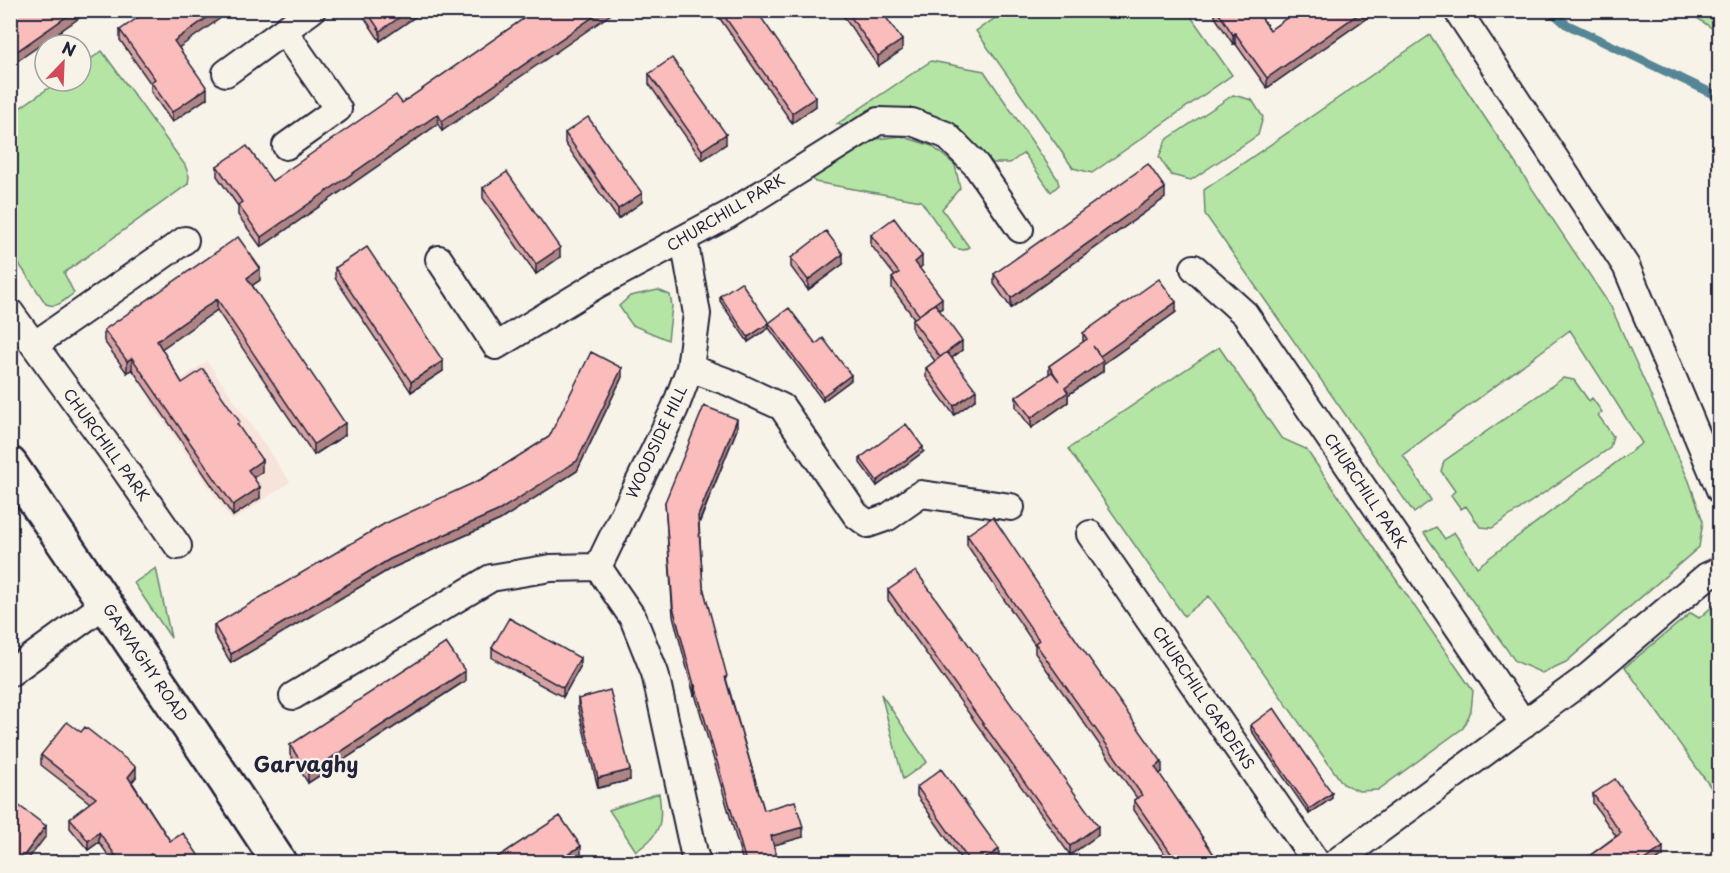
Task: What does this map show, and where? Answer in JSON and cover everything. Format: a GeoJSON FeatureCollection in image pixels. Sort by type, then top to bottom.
{"type":"FeatureCollection","features":[{"type":"Feature","properties":{"kind":"main road","name":"GARVAGHY ROAD"},"geometry":{"type":"LineString","coordinates":[[10,464],[279,862]]}},
{"type":"Feature","properties":{"kind":"street"},"geometry":{"type":"LineString","coordinates":[[226,73],[312,10]]}},
{"type":"Feature","properties":{"kind":"street"},"geometry":{"type":"LineString","coordinates":[[1457,10],[1626,266],[1719,490]]}},
{"type":"Feature","properties":{"kind":"street"},"geometry":{"type":"LineString","coordinates":[[284,31],[338,109],[286,146]]}},
{"type":"Feature","properties":{"kind":"street","name":"CHURCHILL PARK"},"geometry":{"type":"LineString","coordinates":[[439,260],[496,346],[598,284],[728,215],[878,121],[912,122],[946,135],[976,165],[1020,229]]}},
{"type":"Feature","properties":{"kind":"street","name":"WOODSIDE HILL"},"geometry":{"type":"LineString","coordinates":[[597,567],[675,408],[690,368],[697,314],[684,239]]}},
{"type":"Feature","properties":{"kind":"street"},"geometry":{"type":"LineString","coordinates":[[34,345],[185,240]]}},
{"type":"Feature","properties":{"kind":"street","name":"CHURCHILL PARK"},"geometry":{"type":"LineString","coordinates":[[1194,268],[1245,314],[1524,724]]}},
{"type":"Feature","properties":{"kind":"street","name":"CHURCHILL PARK"},"geometry":{"type":"LineString","coordinates":[[10,312],[178,546]]}},
{"type":"Feature","properties":{"kind":"street"},"geometry":{"type":"LineString","coordinates":[[690,368],[728,382],[782,407],[856,514],[868,524],[888,517],[921,494],[1011,507]]}},
{"type":"Feature","properties":{"kind":"street","name":"CHURCHILL GARDENS"},"geometry":{"type":"LineString","coordinates":[[1090,534],[1316,862]]}},
{"type":"Feature","properties":{"kind":"street"},"geometry":{"type":"LineString","coordinates":[[293,696],[491,578],[551,568],[597,567],[633,618],[655,673],[690,859]]}},
{"type":"Feature","properties":{"kind":"street"},"geometry":{"type":"LineString","coordinates":[[1336,862],[1590,675],[1707,576],[1719,570]]}},
{"type":"Feature","properties":{"kind":"street"},"geometry":{"type":"LineString","coordinates":[[11,672],[105,604]]}},
{"type":"Feature","properties":{"kind":"shaded area"},"geometry":{"type":"Polygon","coordinates":[[[207,361],[290,482],[232,521],[150,401],[207,361]]]}},
{"type":"Feature","properties":{"kind":"green space"},"geometry":{"type":"Polygon","coordinates":[[[1006,11],[1187,11],[1232,75],[1092,173],[1073,168],[976,31],[1006,11]]]}},
{"type":"Feature","properties":{"kind":"green space"},"geometry":{"type":"Polygon","coordinates":[[[1687,11],[1719,11],[1719,33],[1687,11]]]}},
{"type":"Feature","properties":{"kind":"green space"},"geometry":{"type":"Polygon","coordinates":[[[1430,35],[1611,307],[1689,481],[1703,521],[1699,547],[1566,662],[1542,673],[1515,661],[1424,533],[1436,527],[1445,539],[1454,532],[1477,567],[1642,443],[1570,330],[1403,455],[1431,500],[1414,513],[1205,214],[1204,190],[1430,35]]]}},
{"type":"Feature","properties":{"kind":"green space"},"geometry":{"type":"Polygon","coordinates":[[[102,51],[185,165],[189,176],[188,184],[64,273],[74,293],[61,303],[50,305],[46,304],[11,252],[11,114],[42,93],[93,93],[93,57],[102,51]]]}},
{"type":"Feature","properties":{"kind":"green space"},"geometry":{"type":"Polygon","coordinates":[[[931,61],[984,71],[1057,178],[1059,185],[1051,192],[1024,153],[1010,163],[993,163],[961,130],[929,113],[888,108],[844,126],[837,124],[931,61]]]}},
{"type":"Feature","properties":{"kind":"green space"},"geometry":{"type":"Polygon","coordinates":[[[1233,95],[1252,100],[1263,117],[1258,135],[1191,180],[1171,175],[1159,157],[1166,140],[1233,95]]]}},
{"type":"Feature","properties":{"kind":"green space"},"geometry":{"type":"Polygon","coordinates":[[[901,136],[932,146],[955,165],[960,188],[942,209],[969,247],[964,250],[954,248],[921,201],[815,182],[811,175],[869,140],[901,136]]]}},
{"type":"Feature","properties":{"kind":"green space"},"geometry":{"type":"Polygon","coordinates":[[[658,290],[670,295],[672,306],[668,340],[632,325],[619,306],[630,296],[658,290]]]}},
{"type":"Feature","properties":{"kind":"green space"},"geometry":{"type":"Polygon","coordinates":[[[1219,347],[1281,438],[1306,449],[1473,691],[1471,711],[1463,728],[1378,790],[1359,791],[1343,784],[1209,596],[1184,616],[1068,449],[1219,347]]]}},
{"type":"Feature","properties":{"kind":"green space"},"geometry":{"type":"Polygon","coordinates":[[[1563,378],[1574,380],[1589,401],[1592,398],[1602,412],[1598,415],[1613,436],[1610,448],[1492,528],[1480,527],[1466,506],[1461,509],[1451,495],[1455,491],[1441,471],[1444,461],[1563,378]]]}},
{"type":"Feature","properties":{"kind":"green space"},"geometry":{"type":"Polygon","coordinates":[[[156,568],[171,638],[134,583],[156,568]]]}},
{"type":"Feature","properties":{"kind":"green space"},"geometry":{"type":"Polygon","coordinates":[[[1713,606],[1720,606],[1719,799],[1625,667],[1691,613],[1699,618],[1713,606]]]}},
{"type":"Feature","properties":{"kind":"green space"},"geometry":{"type":"Polygon","coordinates":[[[881,694],[927,762],[903,779],[881,694]]]}},
{"type":"Feature","properties":{"kind":"green space"},"geometry":{"type":"Polygon","coordinates":[[[659,793],[661,811],[659,826],[651,839],[636,851],[609,810],[659,793]]]}},
{"type":"Feature","properties":{"kind":"building"},"geometry":{"type":"Polygon","coordinates":[[[10,10],[76,10],[43,33],[33,33],[33,40],[10,56],[10,10]]]}},
{"type":"Feature","properties":{"kind":"building"},"geometry":{"type":"Polygon","coordinates":[[[149,10],[218,10],[174,41],[207,88],[172,112],[151,82],[155,79],[120,30],[149,10]]]}},
{"type":"Feature","properties":{"kind":"building"},"geometry":{"type":"Polygon","coordinates":[[[366,10],[410,10],[380,31],[366,10]]]}},
{"type":"Feature","properties":{"kind":"building"},"geometry":{"type":"Polygon","coordinates":[[[536,10],[603,10],[442,121],[438,114],[261,237],[238,205],[242,202],[217,166],[247,146],[272,181],[396,95],[402,103],[536,10]]]}},
{"type":"Feature","properties":{"kind":"building"},"geometry":{"type":"Polygon","coordinates":[[[720,10],[756,10],[816,97],[792,113],[720,10]]]}},
{"type":"Feature","properties":{"kind":"building"},"geometry":{"type":"Polygon","coordinates":[[[846,10],[881,10],[902,40],[878,56],[846,10]]]}},
{"type":"Feature","properties":{"kind":"building"},"geometry":{"type":"Polygon","coordinates":[[[1217,10],[1256,10],[1270,30],[1298,10],[1364,10],[1267,78],[1235,33],[1233,35],[1217,10]]]}},
{"type":"Feature","properties":{"kind":"building"},"geometry":{"type":"Polygon","coordinates":[[[672,58],[726,134],[702,150],[649,74],[672,58]]]}},
{"type":"Feature","properties":{"kind":"building"},"geometry":{"type":"Polygon","coordinates":[[[588,117],[642,193],[618,209],[565,133],[588,117]]]}},
{"type":"Feature","properties":{"kind":"building"},"geometry":{"type":"Polygon","coordinates":[[[1148,164],[1165,188],[1011,298],[994,274],[1148,164]]]}},
{"type":"Feature","properties":{"kind":"building"},"geometry":{"type":"Polygon","coordinates":[[[507,172],[560,248],[536,264],[483,188],[507,172]]]}},
{"type":"Feature","properties":{"kind":"building"},"geometry":{"type":"Polygon","coordinates":[[[894,218],[922,256],[915,262],[942,298],[919,315],[892,278],[899,273],[871,235],[894,218]]]}},
{"type":"Feature","properties":{"kind":"building"},"geometry":{"type":"Polygon","coordinates":[[[826,231],[843,254],[808,280],[791,258],[826,231]]]}},
{"type":"Feature","properties":{"kind":"building"},"geometry":{"type":"Polygon","coordinates":[[[238,237],[260,268],[247,278],[345,423],[314,444],[217,299],[157,341],[182,383],[203,369],[240,422],[237,424],[262,460],[248,470],[260,487],[233,505],[132,358],[127,361],[104,330],[238,237]]]}},
{"type":"Feature","properties":{"kind":"building"},"geometry":{"type":"Polygon","coordinates":[[[367,247],[443,361],[411,382],[335,268],[367,247]]]}},
{"type":"Feature","properties":{"kind":"building"},"geometry":{"type":"Polygon","coordinates":[[[1159,279],[1176,302],[1100,356],[1093,346],[1103,361],[1065,388],[1068,392],[1031,418],[1016,397],[1052,372],[1059,381],[1049,366],[1087,339],[1083,333],[1159,279]]]}},
{"type":"Feature","properties":{"kind":"building"},"geometry":{"type":"Polygon","coordinates":[[[741,282],[769,323],[748,337],[720,296],[741,282]]]}},
{"type":"Feature","properties":{"kind":"building"},"geometry":{"type":"Polygon","coordinates":[[[935,304],[962,341],[940,357],[912,320],[935,304]]]}},
{"type":"Feature","properties":{"kind":"building"},"geometry":{"type":"Polygon","coordinates":[[[789,308],[816,344],[823,338],[851,375],[823,396],[769,323],[789,308]]]}},
{"type":"Feature","properties":{"kind":"building"},"geometry":{"type":"Polygon","coordinates":[[[591,352],[622,368],[577,461],[500,510],[390,559],[231,654],[214,625],[384,524],[482,479],[549,437],[591,352]]]}},
{"type":"Feature","properties":{"kind":"building"},"geometry":{"type":"Polygon","coordinates":[[[947,352],[976,390],[954,406],[926,368],[947,352]]]}},
{"type":"Feature","properties":{"kind":"building"},"geometry":{"type":"Polygon","coordinates":[[[704,406],[737,419],[698,516],[703,587],[727,676],[725,677],[764,810],[795,801],[803,827],[771,836],[778,862],[746,862],[673,607],[665,502],[704,406]]]}},
{"type":"Feature","properties":{"kind":"building"},"geometry":{"type":"Polygon","coordinates":[[[906,424],[923,447],[877,481],[860,458],[906,424]]]}},
{"type":"Feature","properties":{"kind":"building"},"geometry":{"type":"Polygon","coordinates":[[[993,517],[1162,762],[1155,767],[1219,862],[1177,862],[1134,800],[1142,795],[1035,643],[1039,640],[967,535],[993,517]]]}},
{"type":"Feature","properties":{"kind":"building"},"geometry":{"type":"Polygon","coordinates":[[[916,571],[1098,826],[1070,846],[888,590],[916,571]]]}},
{"type":"Feature","properties":{"kind":"building"},"geometry":{"type":"Polygon","coordinates":[[[509,618],[580,658],[563,688],[492,648],[509,618]]]}},
{"type":"Feature","properties":{"kind":"building"},"geometry":{"type":"Polygon","coordinates":[[[446,643],[465,671],[308,773],[290,745],[446,643]]]}},
{"type":"Feature","properties":{"kind":"building"},"geometry":{"type":"Polygon","coordinates":[[[610,690],[630,770],[598,778],[578,699],[610,690]]]}},
{"type":"Feature","properties":{"kind":"building"},"geometry":{"type":"Polygon","coordinates":[[[1274,708],[1332,793],[1309,809],[1251,725],[1274,708]]]}},
{"type":"Feature","properties":{"kind":"building"},"geometry":{"type":"Polygon","coordinates":[[[67,722],[81,732],[85,727],[136,767],[128,777],[170,841],[183,833],[203,862],[157,862],[151,854],[138,862],[120,862],[99,832],[88,841],[70,818],[96,798],[41,755],[67,722]]]}},
{"type":"Feature","properties":{"kind":"building"},"geometry":{"type":"Polygon","coordinates":[[[941,769],[999,849],[980,862],[970,862],[917,787],[941,769]]]}},
{"type":"Feature","properties":{"kind":"building"},"geometry":{"type":"Polygon","coordinates":[[[1615,779],[1663,847],[1641,862],[1639,858],[1633,862],[1581,862],[1621,833],[1593,794],[1615,779]]]}},
{"type":"Feature","properties":{"kind":"building"},"geometry":{"type":"Polygon","coordinates":[[[10,799],[46,826],[19,862],[10,862],[10,799]]]}},
{"type":"Feature","properties":{"kind":"building"},"geometry":{"type":"Polygon","coordinates":[[[560,816],[581,846],[556,862],[490,862],[560,816]]]}},
{"type":"Feature","properties":{"kind":"waterway"},"geometry":{"type":"LineString","coordinates":[[1550,10],[1566,24],[1720,97]]}},
{"type":"Feature","properties":{"kind":"district","name":"Garvaghy"},"geometry":{"type":"Point","coordinates":[306,765]}}]}
